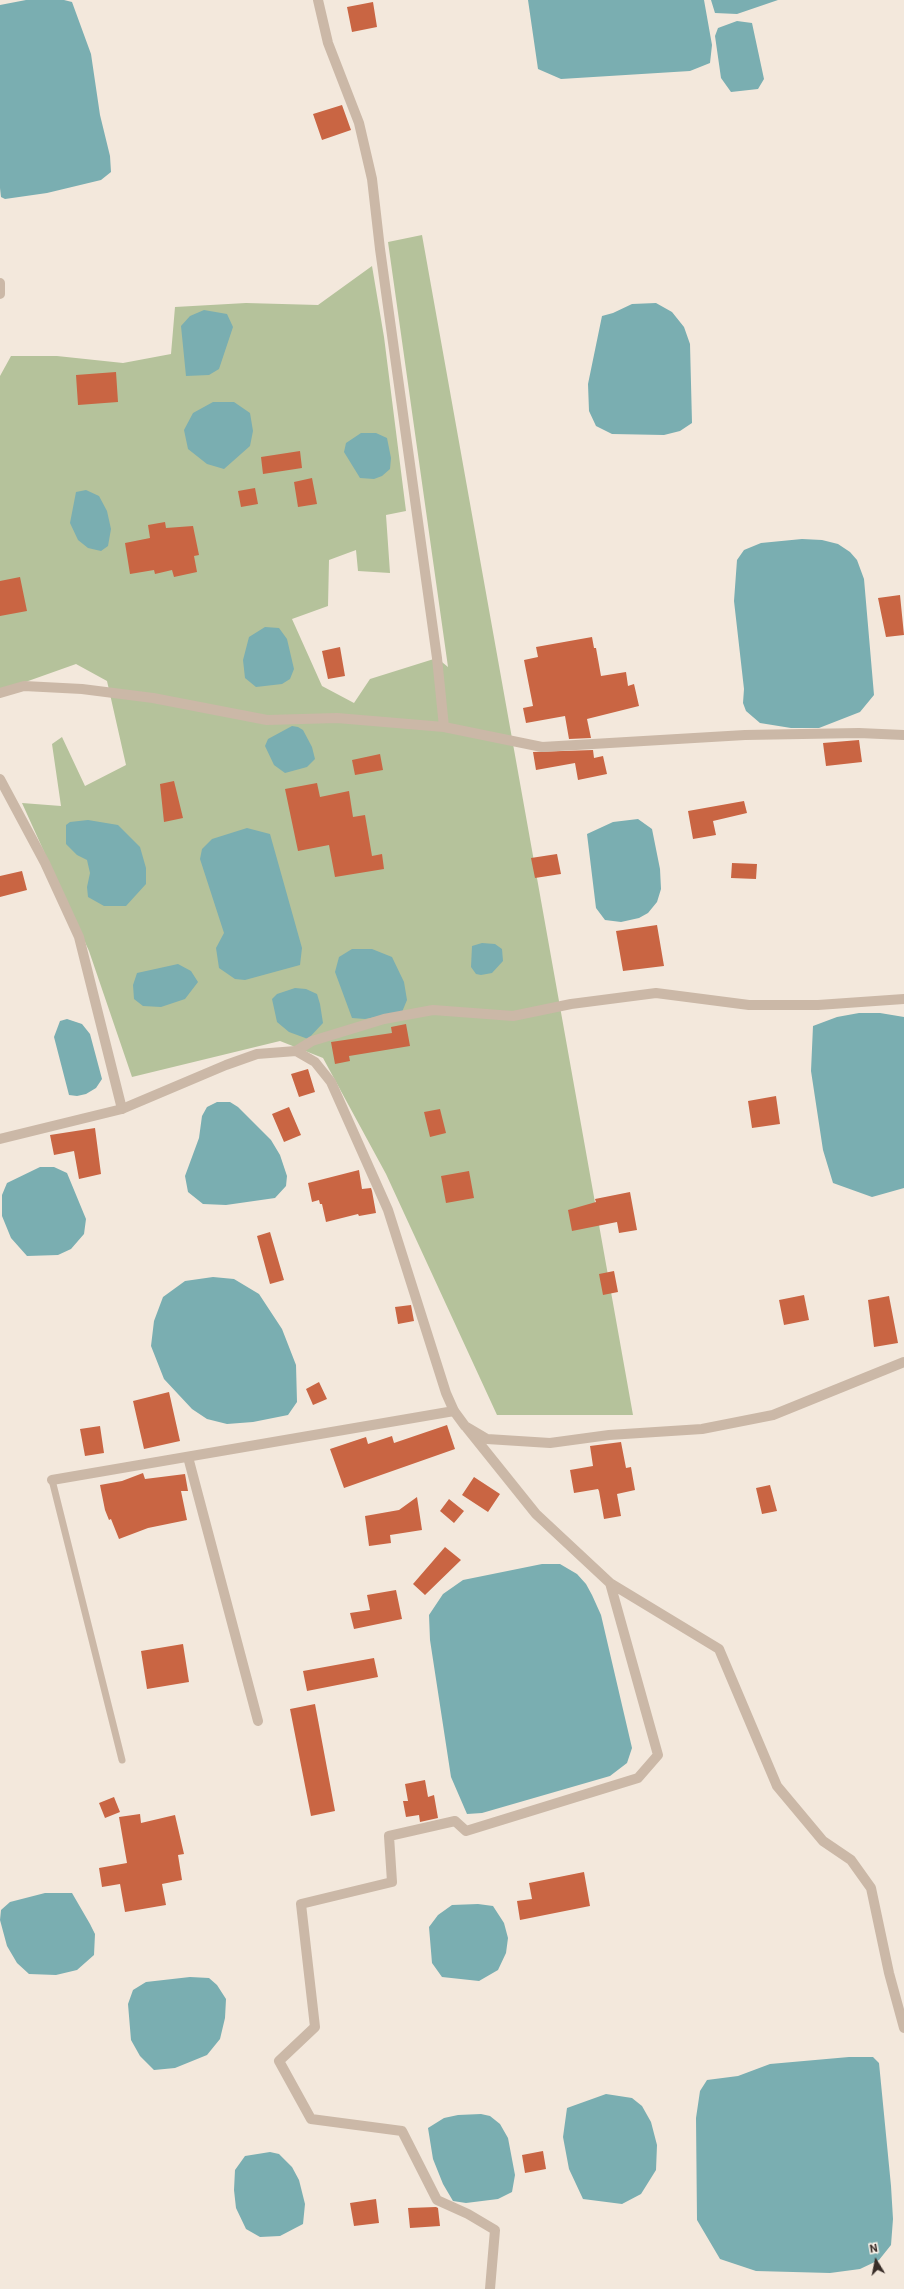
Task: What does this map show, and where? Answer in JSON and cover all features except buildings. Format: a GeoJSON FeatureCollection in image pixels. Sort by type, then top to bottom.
{"type":"FeatureCollection","features":[{"type":"Feature","properties":{"kind":"street"},"geometry":{"type":"LineString","coordinates":[[318,0],[328,43],[359,123],[372,179],[380,249],[437,658],[444,727]]}},
{"type":"Feature","properties":{"kind":"street"},"geometry":{"type":"LineString","coordinates":[[0,283],[0,294]]}},
{"type":"Feature","properties":{"kind":"street"},"geometry":{"type":"LineString","coordinates":[[0,693],[24,686],[82,689],[153,698],[267,720],[337,718],[444,727],[542,747],[744,735],[859,733],[904,735]]}},
{"type":"Feature","properties":{"kind":"street"},"geometry":{"type":"LineString","coordinates":[[0,779],[46,863],[79,937],[122,1109]]}},
{"type":"Feature","properties":{"kind":"street"},"geometry":{"type":"LineString","coordinates":[[296,1052],[312,1041],[384,1019],[433,1010],[513,1016],[571,1004],[656,993],[749,1004],[818,1005],[904,999]]}},
{"type":"Feature","properties":{"kind":"street"},"geometry":{"type":"LineString","coordinates":[[0,1139],[122,1109],[226,1065],[258,1054],[278,1051],[296,1052],[315,1062],[331,1082],[388,1210],[446,1393],[454,1411],[536,1514],[610,1583],[719,1649],[777,1786],[823,1841],[851,1860],[871,1888],[889,1973],[904,2028]]}},
{"type":"Feature","properties":{"kind":"street"},"geometry":{"type":"LineString","coordinates":[[465,1426],[487,1439],[550,1443],[609,1436],[702,1429],[773,1415],[904,1362]]}},
{"type":"Feature","properties":{"kind":"street"},"geometry":{"type":"LineString","coordinates":[[52,1480],[454,1411]]}},
{"type":"Feature","properties":{"kind":"street"},"geometry":{"type":"LineString","coordinates":[[188,1457],[258,1721]]}},
{"type":"Feature","properties":{"kind":"street"},"geometry":{"type":"LineString","coordinates":[[490,2289],[495,2230],[468,2214],[437,2200],[402,2131],[311,2119],[279,2061],[315,2027],[301,1904],[392,1882],[389,1836],[455,1821],[466,1831],[638,1778],[658,1755],[610,1583]]}},
{"type":"Feature","properties":{"kind":"lane"},"geometry":{"type":"LineString","coordinates":[[52,1480],[122,1760]]}},
{"type":"Feature","properties":{"kind":"green space"},"geometry":{"type":"Polygon","coordinates":[[[422,235],[633,1415],[497,1415],[386,1174],[323,1058],[280,1041],[132,1077],[89,951],[22,803],[61,806],[52,744],[62,737],[85,786],[126,765],[107,681],[76,664],[0,691],[0,376],[11,356],[57,356],[123,363],[171,354],[175,307],[246,303],[318,305],[372,266],[384,337],[406,511],[386,515],[390,573],[358,571],[356,550],[329,560],[328,606],[292,619],[322,686],[354,703],[370,679],[437,658],[448,667],[388,242],[422,235]]]}},
{"type":"Feature","properties":{"kind":"water"},"geometry":{"type":"Polygon","coordinates":[[[26,0],[64,0],[72,2],[91,54],[100,115],[110,156],[111,172],[101,180],[47,193],[5,199],[1,197],[0,188],[0,5],[26,0]]]}},
{"type":"Feature","properties":{"kind":"water"},"geometry":{"type":"Polygon","coordinates":[[[528,0],[704,0],[712,45],[710,63],[690,71],[561,79],[538,69],[528,0]]]}},
{"type":"Feature","properties":{"kind":"water"},"geometry":{"type":"Polygon","coordinates":[[[711,0],[778,0],[737,14],[715,13],[711,0]]]}},
{"type":"Feature","properties":{"kind":"water"},"geometry":{"type":"Polygon","coordinates":[[[737,21],[752,23],[764,79],[758,89],[731,92],[721,78],[715,36],[718,28],[737,21]]]}},
{"type":"Feature","properties":{"kind":"water"},"geometry":{"type":"Polygon","coordinates":[[[656,303],[672,312],[684,327],[690,344],[692,423],[680,431],[664,435],[612,434],[596,426],[589,411],[588,384],[602,316],[613,313],[632,304],[656,303]]]}},
{"type":"Feature","properties":{"kind":"water"},"geometry":{"type":"Polygon","coordinates":[[[204,310],[227,314],[233,327],[219,369],[209,375],[186,376],[181,326],[190,316],[204,310]]]}},
{"type":"Feature","properties":{"kind":"water"},"geometry":{"type":"Polygon","coordinates":[[[213,402],[234,402],[250,413],[253,431],[250,446],[224,469],[207,464],[188,449],[184,430],[193,413],[213,402]]]}},
{"type":"Feature","properties":{"kind":"water"},"geometry":{"type":"Polygon","coordinates":[[[361,433],[376,433],[387,438],[391,458],[390,469],[382,476],[374,479],[360,478],[344,452],[346,443],[361,433]]]}},
{"type":"Feature","properties":{"kind":"water"},"geometry":{"type":"Polygon","coordinates":[[[86,490],[99,496],[107,511],[111,529],[108,546],[101,551],[88,548],[78,540],[70,523],[76,492],[86,490]]]}},
{"type":"Feature","properties":{"kind":"water"},"geometry":{"type":"Polygon","coordinates":[[[802,539],[822,540],[838,544],[850,552],[857,560],[864,579],[874,695],[860,712],[819,728],[791,728],[760,723],[746,711],[743,703],[744,689],[734,601],[737,560],[744,550],[761,543],[802,539]]]}},
{"type":"Feature","properties":{"kind":"water"},"geometry":{"type":"Polygon","coordinates":[[[265,627],[279,628],[287,639],[294,669],[290,679],[282,684],[256,687],[245,678],[243,660],[249,637],[265,627]]]}},
{"type":"Feature","properties":{"kind":"water"},"geometry":{"type":"Polygon","coordinates":[[[292,726],[303,730],[312,747],[315,759],[307,767],[285,773],[274,765],[265,746],[268,739],[292,726]]]}},
{"type":"Feature","properties":{"kind":"water"},"geometry":{"type":"Polygon","coordinates":[[[638,819],[652,829],[660,869],[661,889],[657,902],[648,913],[639,918],[621,922],[605,920],[596,908],[587,834],[613,822],[638,819]]]}},
{"type":"Feature","properties":{"kind":"water"},"geometry":{"type":"Polygon","coordinates":[[[88,820],[118,825],[140,847],[146,868],[146,884],[126,906],[104,906],[88,897],[87,887],[90,873],[87,860],[77,855],[66,844],[66,825],[70,822],[88,820]]]}},
{"type":"Feature","properties":{"kind":"water"},"geometry":{"type":"Polygon","coordinates":[[[247,828],[270,834],[302,948],[300,965],[245,980],[235,979],[219,968],[216,948],[224,933],[200,859],[202,849],[212,839],[247,828]]]}},
{"type":"Feature","properties":{"kind":"water"},"geometry":{"type":"Polygon","coordinates":[[[482,943],[495,944],[502,949],[503,961],[492,973],[481,975],[476,974],[471,967],[472,946],[482,943]]]}},
{"type":"Feature","properties":{"kind":"water"},"geometry":{"type":"Polygon","coordinates":[[[352,949],[372,949],[392,957],[404,982],[407,1000],[402,1012],[365,1019],[352,1018],[335,972],[339,957],[352,949]]]}},
{"type":"Feature","properties":{"kind":"water"},"geometry":{"type":"Polygon","coordinates":[[[178,964],[191,971],[198,982],[185,999],[161,1007],[143,1006],[134,999],[133,985],[137,973],[178,964]]]}},
{"type":"Feature","properties":{"kind":"water"},"geometry":{"type":"Polygon","coordinates":[[[295,988],[306,989],[317,994],[320,1004],[323,1023],[308,1039],[289,1032],[277,1022],[272,999],[277,994],[295,988]]]}},
{"type":"Feature","properties":{"kind":"water"},"geometry":{"type":"Polygon","coordinates":[[[859,1013],[880,1013],[904,1017],[904,1188],[872,1197],[833,1183],[823,1150],[811,1071],[813,1026],[837,1017],[859,1013]]]}},
{"type":"Feature","properties":{"kind":"water"},"geometry":{"type":"Polygon","coordinates":[[[67,1019],[82,1024],[90,1034],[102,1079],[96,1088],[86,1094],[77,1096],[69,1095],[54,1037],[60,1021],[67,1019]]]}},
{"type":"Feature","properties":{"kind":"water"},"geometry":{"type":"Polygon","coordinates":[[[217,1102],[230,1102],[238,1107],[271,1140],[280,1155],[287,1176],[286,1186],[275,1198],[226,1205],[203,1204],[188,1192],[185,1176],[199,1138],[202,1116],[207,1107],[217,1102]]]}},
{"type":"Feature","properties":{"kind":"water"},"geometry":{"type":"Polygon","coordinates":[[[40,1167],[54,1167],[67,1173],[86,1219],[84,1234],[71,1249],[58,1255],[27,1256],[11,1238],[2,1216],[2,1195],[7,1183],[40,1167]]]}},
{"type":"Feature","properties":{"kind":"water"},"geometry":{"type":"Polygon","coordinates":[[[213,1277],[234,1279],[259,1294],[282,1329],[296,1365],[297,1402],[288,1415],[253,1422],[227,1424],[207,1419],[192,1409],[164,1379],[151,1346],[154,1321],[163,1297],[185,1281],[213,1277]]]}},
{"type":"Feature","properties":{"kind":"water"},"geometry":{"type":"Polygon","coordinates":[[[542,1564],[560,1564],[577,1574],[586,1584],[592,1595],[601,1615],[632,1748],[627,1763],[610,1776],[482,1813],[467,1814],[451,1777],[430,1640],[429,1615],[443,1594],[463,1580],[542,1564]]]}},
{"type":"Feature","properties":{"kind":"water"},"geometry":{"type":"Polygon","coordinates":[[[45,1893],[72,1893],[95,1934],[94,1955],[77,1970],[56,1975],[29,1974],[17,1963],[7,1946],[0,1920],[1,1910],[10,1902],[45,1893]]]}},
{"type":"Feature","properties":{"kind":"water"},"geometry":{"type":"Polygon","coordinates":[[[478,1904],[493,1906],[504,1923],[508,1938],[506,1953],[498,1970],[479,1981],[442,1977],[432,1963],[429,1927],[438,1915],[452,1905],[478,1904]]]}},
{"type":"Feature","properties":{"kind":"water"},"geometry":{"type":"Polygon","coordinates":[[[190,1977],[209,1978],[217,1985],[226,1999],[225,2018],[220,2039],[207,2055],[175,2068],[154,2070],[140,2056],[131,2040],[128,2004],[133,1990],[146,1982],[190,1977]]]}},
{"type":"Feature","properties":{"kind":"water"},"geometry":{"type":"Polygon","coordinates":[[[849,2057],[873,2057],[879,2063],[891,2186],[893,2219],[891,2245],[879,2260],[860,2269],[830,2273],[756,2271],[720,2259],[697,2220],[696,2118],[700,2091],[707,2080],[738,2076],[770,2064],[849,2057]]]}},
{"type":"Feature","properties":{"kind":"water"},"geometry":{"type":"Polygon","coordinates":[[[606,2094],[632,2098],[642,2106],[651,2122],[657,2145],[656,2170],[641,2194],[622,2204],[583,2199],[569,2169],[563,2137],[567,2108],[606,2094]]]}},
{"type":"Feature","properties":{"kind":"water"},"geometry":{"type":"Polygon","coordinates":[[[481,2114],[490,2116],[500,2124],[508,2138],[515,2175],[512,2192],[498,2199],[466,2203],[453,2201],[443,2184],[433,2159],[428,2128],[444,2118],[458,2115],[481,2114]]]}},
{"type":"Feature","properties":{"kind":"water"},"geometry":{"type":"Polygon","coordinates":[[[270,2152],[279,2154],[292,2167],[299,2180],[305,2204],[303,2224],[280,2236],[260,2237],[246,2229],[236,2208],[234,2190],[235,2170],[245,2156],[270,2152]]]}}]}
